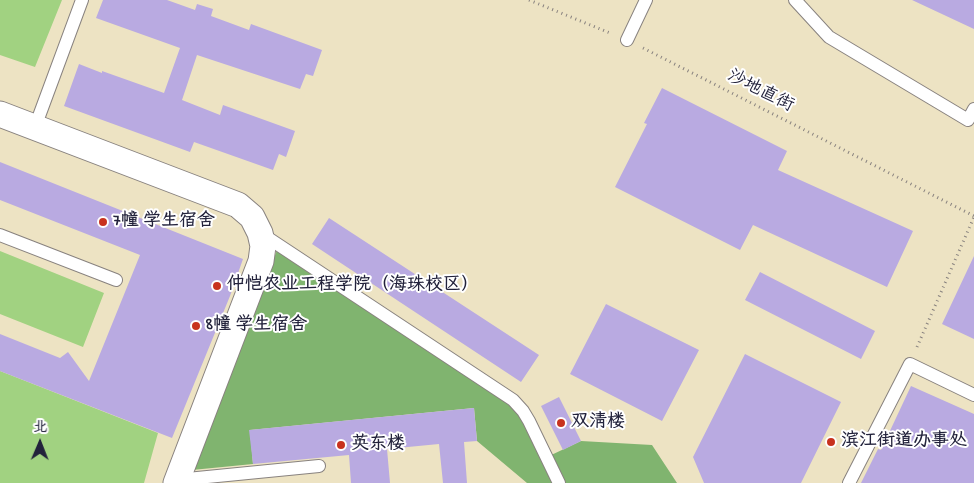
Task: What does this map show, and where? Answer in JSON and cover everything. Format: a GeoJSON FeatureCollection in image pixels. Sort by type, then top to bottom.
{"type":"FeatureCollection","features":[{"type":"Feature","properties":{"kind":"street"},"geometry":{"type":"LineString","coordinates":[[0,114],[238,205],[252,217],[260,233],[263,246],[261,262],[176,482]]}},
{"type":"Feature","properties":{"kind":"lane"},"geometry":{"type":"LineString","coordinates":[[35,127],[82,0]]}},
{"type":"Feature","properties":{"kind":"lane"},"geometry":{"type":"LineString","coordinates":[[627,40],[646,0]]}},
{"type":"Feature","properties":{"kind":"lane"},"geometry":{"type":"LineString","coordinates":[[795,0],[829,37],[968,120],[974,109]]}},
{"type":"Feature","properties":{"kind":"lane"},"geometry":{"type":"LineString","coordinates":[[260,233],[513,400],[529,421],[559,483]]}},
{"type":"Feature","properties":{"kind":"lane"},"geometry":{"type":"LineString","coordinates":[[0,235],[116,280]]}},
{"type":"Feature","properties":{"kind":"lane"},"geometry":{"type":"LineString","coordinates":[[849,483],[910,364],[974,395]]}},
{"type":"Feature","properties":{"kind":"lane"},"geometry":{"type":"LineString","coordinates":[[176,482],[319,466]]}},
{"type":"Feature","properties":{"kind":"path","name":"沙地直街"},"geometry":{"type":"LineString","coordinates":[[530,0],[627,40],[974,216]]}},
{"type":"Feature","properties":{"kind":"path"},"geometry":{"type":"LineString","coordinates":[[910,364],[974,216]]}},
{"type":"Feature","properties":{"kind":"green space"},"geometry":{"type":"Polygon","coordinates":[[[0,0],[62,0],[35,67],[0,55],[0,0]]]}},
{"type":"Feature","properties":{"kind":"green space"},"geometry":{"type":"Polygon","coordinates":[[[279,245],[513,400],[547,457],[581,441],[652,445],[677,483],[527,483],[477,441],[474,408],[250,430],[253,464],[192,470],[279,245]]]}},
{"type":"Feature","properties":{"kind":"green space"},"geometry":{"type":"Polygon","coordinates":[[[0,251],[104,293],[83,347],[0,314],[0,251]]]}},
{"type":"Feature","properties":{"kind":"green space"},"geometry":{"type":"Polygon","coordinates":[[[0,371],[158,433],[144,483],[0,483],[0,371]]]}},
{"type":"Feature","properties":{"kind":"building"},"geometry":{"type":"Polygon","coordinates":[[[103,0],[167,0],[195,10],[197,4],[213,9],[211,16],[249,30],[251,24],[322,50],[313,76],[306,74],[300,89],[197,55],[182,100],[220,115],[223,105],[295,131],[286,157],[279,154],[273,170],[194,142],[190,152],[64,106],[79,64],[164,93],[180,48],[96,18],[103,0]]]}},
{"type":"Feature","properties":{"kind":"building"},"geometry":{"type":"Polygon","coordinates":[[[912,0],[974,0],[974,29],[912,0]]]}},
{"type":"Feature","properties":{"kind":"building"},"geometry":{"type":"Polygon","coordinates":[[[662,88],[787,151],[778,170],[913,231],[887,287],[753,225],[740,250],[615,187],[647,124],[644,123],[662,88]]]}},
{"type":"Feature","properties":{"kind":"building"},"geometry":{"type":"Polygon","coordinates":[[[0,162],[243,259],[230,296],[172,438],[0,371],[0,334],[60,358],[68,352],[89,381],[140,255],[0,200],[0,162]]]}},
{"type":"Feature","properties":{"kind":"building"},"geometry":{"type":"Polygon","coordinates":[[[329,218],[539,355],[521,382],[312,244],[329,218]]]}},
{"type":"Feature","properties":{"kind":"building"},"geometry":{"type":"Polygon","coordinates":[[[974,256],[974,339],[942,324],[974,256]]]}},
{"type":"Feature","properties":{"kind":"building"},"geometry":{"type":"Polygon","coordinates":[[[760,272],[875,331],[861,359],[745,300],[760,272]]]}},
{"type":"Feature","properties":{"kind":"building"},"geometry":{"type":"Polygon","coordinates":[[[606,304],[699,350],[662,421],[570,374],[606,304]]]}},
{"type":"Feature","properties":{"kind":"building"},"geometry":{"type":"Polygon","coordinates":[[[745,354],[841,402],[801,483],[704,483],[693,457],[745,354]]]}},
{"type":"Feature","properties":{"kind":"building"},"geometry":{"type":"Polygon","coordinates":[[[911,386],[974,414],[974,483],[861,483],[878,449],[881,450],[911,386]]]}},
{"type":"Feature","properties":{"kind":"building","name":"双清楼"},"geometry":{"type":"Polygon","coordinates":[[[559,397],[581,441],[563,450],[541,406],[559,397]]]}},
{"type":"Feature","properties":{"kind":"building","name":"英东楼"},"geometry":{"type":"Polygon","coordinates":[[[474,408],[477,441],[464,442],[467,483],[443,483],[439,444],[387,449],[390,483],[351,483],[349,455],[253,464],[249,430],[474,408]]]}},
{"type":"Feature","properties":{"kind":"place","name":"7幢 学生宿舍"},"geometry":{"type":"Point","coordinates":[103,222]}},
{"type":"Feature","properties":{"kind":"place","name":"仲恺农业工程学院（海珠校区）"},"geometry":{"type":"Point","coordinates":[217,286]}},
{"type":"Feature","properties":{"kind":"place","name":"8幢 学生宿舍"},"geometry":{"type":"Point","coordinates":[196,326]}},
{"type":"Feature","properties":{"kind":"place","name":"双清楼"},"geometry":{"type":"Point","coordinates":[561,423]}},
{"type":"Feature","properties":{"kind":"place","name":"滨江街道办事处"},"geometry":{"type":"Point","coordinates":[831,442]}},
{"type":"Feature","properties":{"kind":"place","name":"英东楼"},"geometry":{"type":"Point","coordinates":[341,445]}}]}
